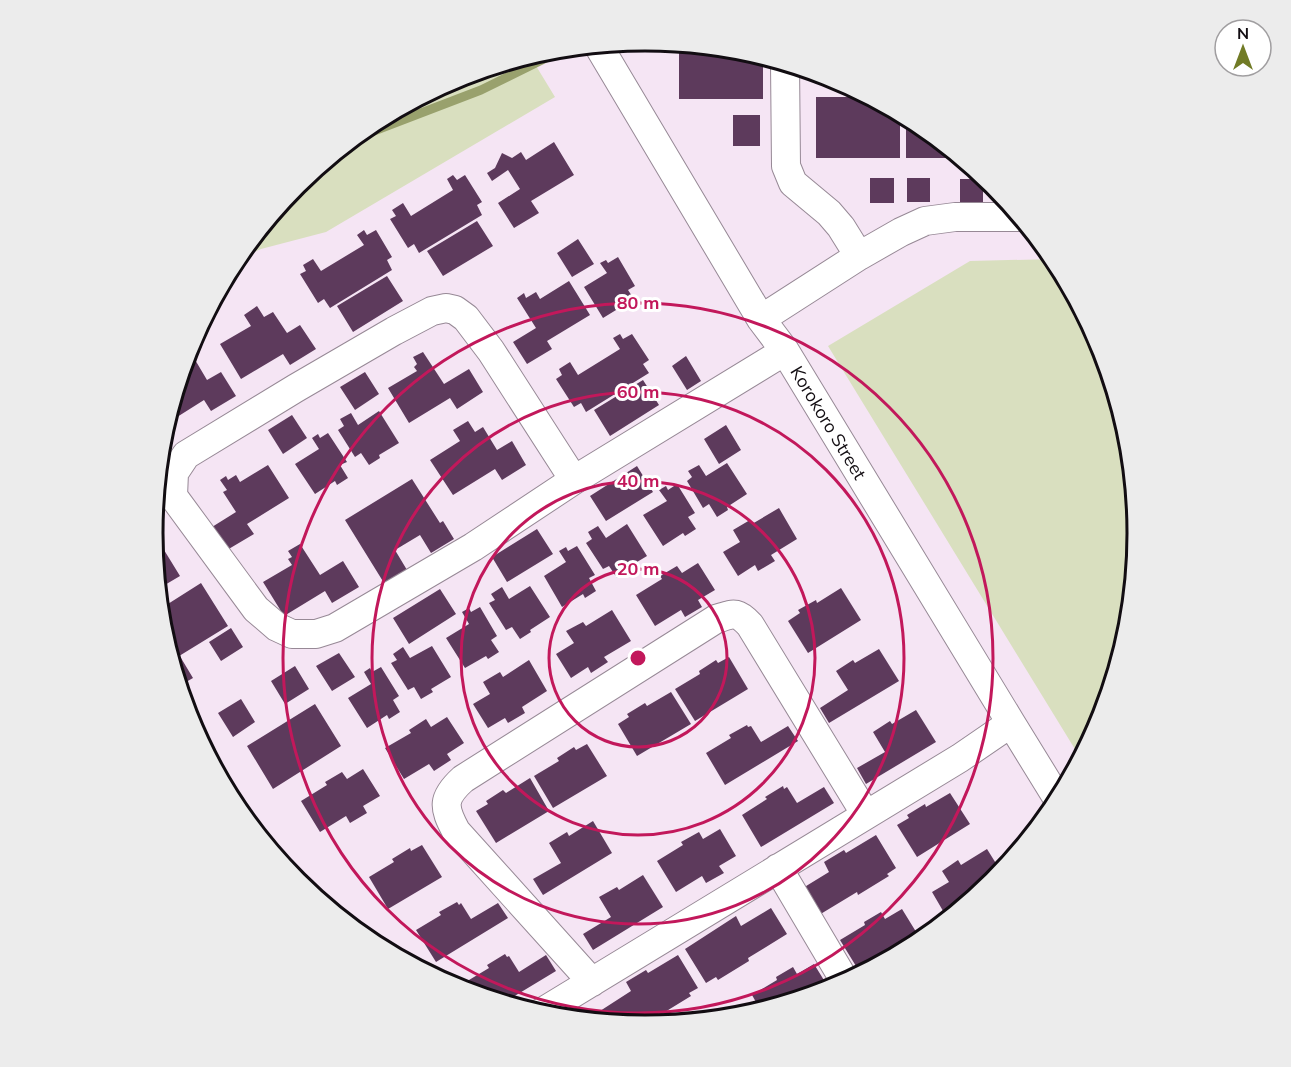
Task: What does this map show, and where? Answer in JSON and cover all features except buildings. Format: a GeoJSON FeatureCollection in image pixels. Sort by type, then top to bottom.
{"type":"FeatureCollection","features":[{"type":"Feature","properties":{"kind":"street","name":"Korokoro Street"},"geometry":{"type":"LineString","coordinates":[[603,53],[761,319],[785,351],[1053,792]]}},
{"type":"Feature","properties":{"kind":"street"},"geometry":{"type":"LineString","coordinates":[[785,72],[786,166],[793,183],[830,213],[842,227],[859,256]]}},
{"type":"Feature","properties":{"kind":"street"},"geometry":{"type":"LineString","coordinates":[[761,319],[859,256],[925,221],[1010,217]]}},
{"type":"Feature","properties":{"kind":"street"},"geometry":{"type":"LineString","coordinates":[[574,480],[491,351],[466,318],[455,310],[446,308],[432,311],[394,331],[186,455],[174,473],[173,496],[256,609],[277,627],[292,634],[315,634],[335,628],[473,546],[574,480],[785,351]]}},
{"type":"Feature","properties":{"kind":"street"},"geometry":{"type":"LineString","coordinates":[[592,982],[456,831],[449,818],[446,804],[451,790],[463,779],[716,619],[732,614],[741,616],[750,625],[866,815]]}},
{"type":"Feature","properties":{"kind":"street"},"geometry":{"type":"LineString","coordinates":[[551,1007],[960,758],[1011,723]]}},
{"type":"Feature","properties":{"kind":"street"},"geometry":{"type":"LineString","coordinates":[[778,868],[841,974]]}},
{"type":"Feature","properties":{"kind":"green space"},"geometry":{"type":"Polygon","coordinates":[[[535,64],[555,97],[326,232],[254,252],[283,215],[327,171],[377,132],[432,101],[490,77],[535,64]]]}},
{"type":"Feature","properties":{"kind":"green space"},"geometry":{"type":"Polygon","coordinates":[[[1043,259],[1063,292],[1091,349],[1112,409],[1119,439],[1127,502],[1128,534],[1124,596],[1112,658],[1091,718],[1076,751],[828,346],[970,261],[1043,259]]]}},
{"type":"Feature","properties":{"kind":"waterway"},"geometry":{"type":"LineString","coordinates":[[387,126],[481,90],[534,64]]}}]}
